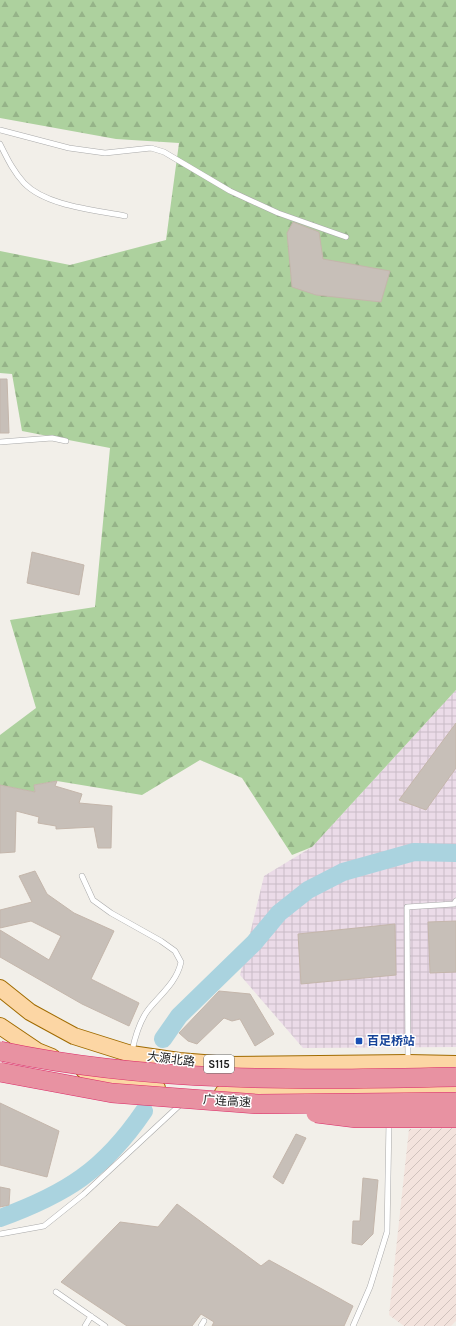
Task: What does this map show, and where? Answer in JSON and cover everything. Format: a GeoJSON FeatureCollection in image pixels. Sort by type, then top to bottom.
{"type":"FeatureCollection","features":[{"type":"Feature","properties":{"kind":"highway","name":"广连高速"},"geometry":{"type":"LineString","coordinates":[[0,1051],[40,1059],[191,1076],[328,1079],[456,1077]]}},
{"type":"Feature","properties":{"kind":"highway"},"geometry":{"type":"LineString","coordinates":[[328,1079],[456,1064]]}},
{"type":"Feature","properties":{"kind":"highway","name":"广连高速"},"geometry":{"type":"LineString","coordinates":[[0,1072],[112,1093],[258,1104],[456,1102]]}},
{"type":"Feature","properties":{"kind":"highway"},"geometry":{"type":"LineString","coordinates":[[222,1101],[356,1118],[456,1118]]}},
{"type":"Feature","properties":{"kind":"main road","name":"大源北路"},"geometry":{"type":"LineString","coordinates":[[0,988],[30,1012],[74,1036],[131,1054],[179,1061],[228,1065],[408,1063],[456,1064]]}},
{"type":"Feature","properties":{"kind":"main road"},"geometry":{"type":"LineString","coordinates":[[0,1026],[37,1051],[107,1078],[137,1086],[195,1092],[317,1094],[390,1100],[456,1092]]}},
{"type":"Feature","properties":{"kind":"lane"},"geometry":{"type":"LineString","coordinates":[[0,130],[69,148],[105,153],[151,148],[164,152],[230,191],[278,212],[346,237]]}},
{"type":"Feature","properties":{"kind":"lane"},"geometry":{"type":"LineString","coordinates":[[0,144],[11,167],[26,184],[46,198],[77,207],[125,216]]}},
{"type":"Feature","properties":{"kind":"lane"},"geometry":{"type":"LineString","coordinates":[[0,442],[52,438],[66,440]]}},
{"type":"Feature","properties":{"kind":"lane"},"geometry":{"type":"LineString","coordinates":[[82,876],[93,900],[111,913],[175,951],[181,962],[179,973],[147,1012],[137,1030],[131,1054]]}},
{"type":"Feature","properties":{"kind":"lane"},"geometry":{"type":"LineString","coordinates":[[408,1063],[407,907],[454,904],[456,901]]}},
{"type":"Feature","properties":{"kind":"lane"},"geometry":{"type":"LineString","coordinates":[[0,1234],[44,1226],[84,1194],[195,1092]]}},
{"type":"Feature","properties":{"kind":"lane"},"geometry":{"type":"LineString","coordinates":[[353,1326],[370,1288],[386,1232],[389,1116]]}},
{"type":"Feature","properties":{"kind":"lane"},"geometry":{"type":"LineString","coordinates":[[56,1292],[105,1326]]}},
{"type":"Feature","properties":{"kind":"lane"},"geometry":{"type":"LineString","coordinates":[[85,1326],[91,1316]]}},
{"type":"Feature","properties":{"kind":"shaded area"},"geometry":{"type":"Polygon","coordinates":[[[456,690],[456,1047],[303,1048],[240,975],[264,876],[312,847],[456,690]]]}},
{"type":"Feature","properties":{"kind":"shaded area"},"geometry":{"type":"Polygon","coordinates":[[[456,1128],[456,1321],[451,1326],[404,1326],[389,1315],[409,1129],[456,1128]]]}},
{"type":"Feature","properties":{"kind":"green space"},"geometry":{"type":"Polygon","coordinates":[[[0,0],[456,0],[456,690],[312,847],[292,855],[242,778],[200,760],[142,795],[57,781],[34,785],[35,792],[0,785],[0,735],[36,708],[10,620],[95,607],[110,448],[22,431],[12,374],[0,373],[0,251],[70,265],[166,240],[179,143],[116,139],[0,118],[0,0]]]}},
{"type":"Feature","properties":{"kind":"building"},"geometry":{"type":"Polygon","coordinates":[[[293,222],[319,232],[323,259],[390,271],[381,302],[316,295],[292,287],[287,233],[293,222]]]}},
{"type":"Feature","properties":{"kind":"building"},"geometry":{"type":"Polygon","coordinates":[[[0,379],[7,379],[9,433],[0,433],[0,379]]]}},
{"type":"Feature","properties":{"kind":"building"},"geometry":{"type":"Polygon","coordinates":[[[32,552],[84,565],[79,595],[27,583],[32,552]]]}},
{"type":"Feature","properties":{"kind":"building"},"geometry":{"type":"Polygon","coordinates":[[[456,723],[456,768],[426,810],[399,800],[456,723]]]}},
{"type":"Feature","properties":{"kind":"building"},"geometry":{"type":"Polygon","coordinates":[[[57,781],[55,786],[82,794],[79,803],[112,806],[111,848],[98,848],[94,827],[56,829],[56,826],[38,823],[39,817],[16,811],[15,852],[0,853],[0,785],[35,792],[34,785],[57,781]]]}},
{"type":"Feature","properties":{"kind":"building"},"geometry":{"type":"Polygon","coordinates":[[[35,871],[47,894],[74,913],[114,931],[91,979],[139,1003],[129,1026],[82,1004],[0,957],[0,930],[49,960],[61,936],[31,921],[0,928],[0,910],[32,902],[19,876],[35,871]]]}},
{"type":"Feature","properties":{"kind":"building"},"geometry":{"type":"Polygon","coordinates":[[[456,921],[456,972],[430,973],[428,922],[456,921]]]}},
{"type":"Feature","properties":{"kind":"building"},"geometry":{"type":"Polygon","coordinates":[[[395,924],[396,975],[301,984],[298,934],[395,924]]]}},
{"type":"Feature","properties":{"kind":"building"},"geometry":{"type":"Polygon","coordinates":[[[219,991],[250,994],[274,1034],[255,1046],[240,1019],[232,1021],[224,1018],[197,1044],[188,1041],[179,1033],[219,991]]]}},
{"type":"Feature","properties":{"kind":"building"},"geometry":{"type":"Polygon","coordinates":[[[0,1103],[59,1131],[47,1177],[0,1165],[0,1103]]]}},
{"type":"Feature","properties":{"kind":"building"},"geometry":{"type":"Polygon","coordinates":[[[296,1134],[306,1138],[283,1184],[273,1177],[296,1134]]]}},
{"type":"Feature","properties":{"kind":"building"},"geometry":{"type":"Polygon","coordinates":[[[363,1178],[378,1180],[373,1234],[362,1245],[352,1243],[353,1221],[360,1221],[363,1178]]]}},
{"type":"Feature","properties":{"kind":"building"},"geometry":{"type":"Polygon","coordinates":[[[0,1187],[10,1189],[9,1205],[0,1207],[0,1187]]]}},
{"type":"Feature","properties":{"kind":"building"},"geometry":{"type":"Polygon","coordinates":[[[177,1204],[261,1266],[269,1260],[353,1306],[344,1326],[212,1326],[214,1322],[201,1314],[192,1326],[127,1326],[61,1282],[120,1222],[158,1227],[177,1204]]]}},
{"type":"Feature","properties":{"kind":"waterway"},"geometry":{"type":"LineString","coordinates":[[163,1039],[179,1016],[254,943],[279,913],[308,890],[343,872],[414,852],[456,853]]}},
{"type":"Feature","properties":{"kind":"waterway"},"geometry":{"type":"LineString","coordinates":[[0,1218],[45,1199],[82,1178],[114,1149],[129,1132],[144,1111]]}},
{"type":"Feature","properties":{"kind":"place","name":"百足桥站"},"geometry":{"type":"Point","coordinates":[359,1041]}}]}
